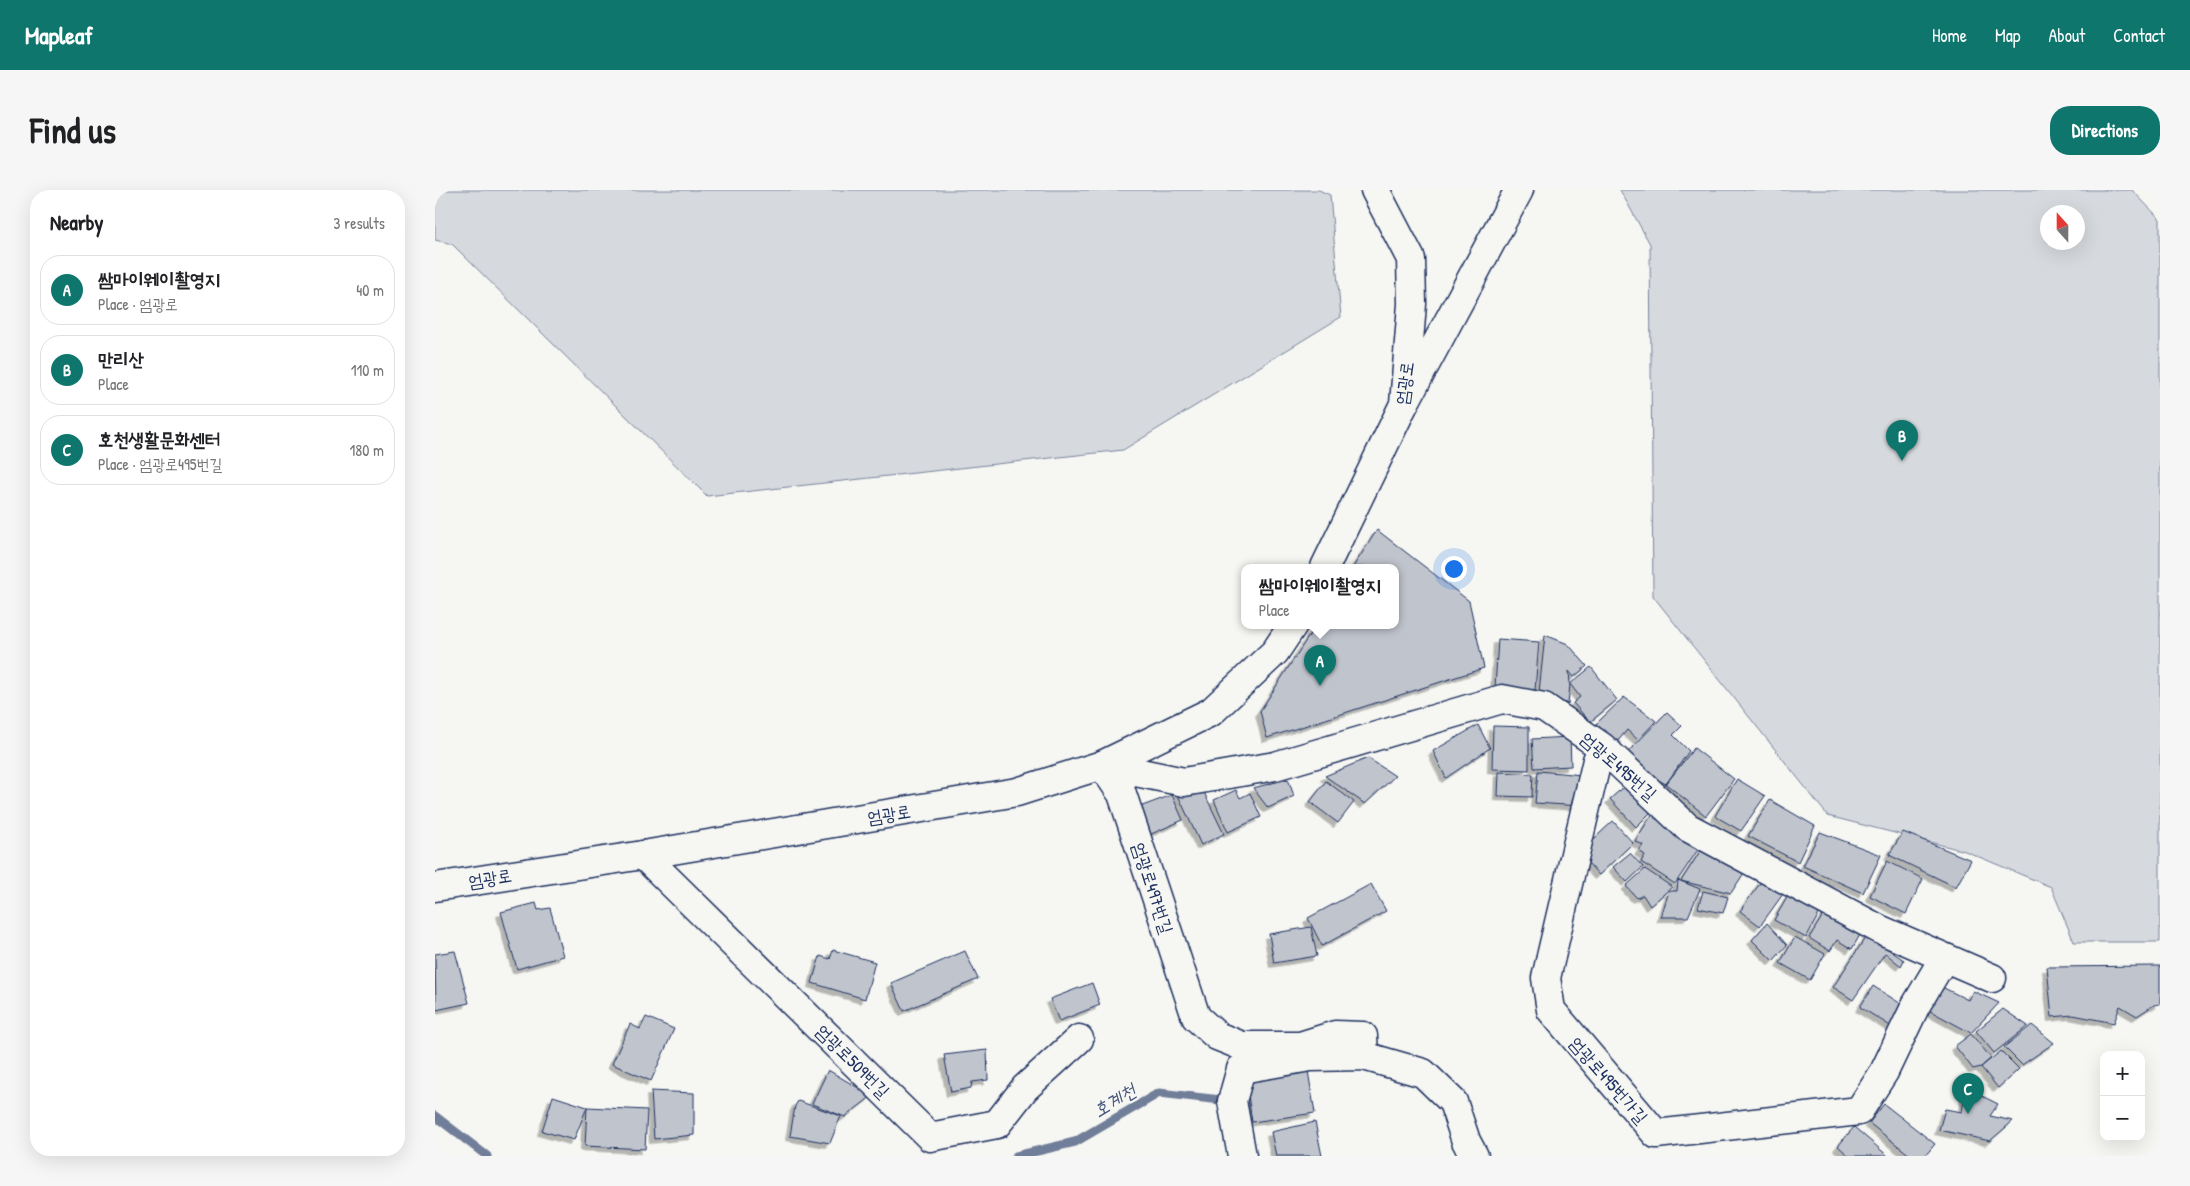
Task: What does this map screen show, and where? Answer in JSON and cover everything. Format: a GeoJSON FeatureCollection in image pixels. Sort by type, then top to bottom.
{"type":"FeatureCollection","features":[{"type":"Feature","properties":{"kind":"street","name":"엄광로"},"geometry":{"type":"LineString","coordinates":[[1326,564],[1404,404],[1412,304],[1411,259],[1375,190]]}},
{"type":"Feature","properties":{"kind":"street"},"geometry":{"type":"LineString","coordinates":[[1404,404],[1519,190]]}},
{"type":"Feature","properties":{"kind":"street","name":"엄광로"},"geometry":{"type":"LineString","coordinates":[[435,887],[643,855],[1017,792],[1102,765],[1211,712],[1275,652],[1290,629]]}},
{"type":"Feature","properties":{"kind":"street","name":"엄광로495번길"},"geometry":{"type":"LineString","coordinates":[[1102,765],[1184,782],[1275,766],[1502,699],[1544,708],[1609,753],[1687,827],[1879,929],[1992,978]]}},
{"type":"Feature","properties":{"kind":"street","name":"엄광로495번가길"},"geometry":{"type":"LineString","coordinates":[[1609,753],[1597,760],[1546,978],[1551,1010],[1656,1145],[1859,1111],[1884,1072],[1916,1006],[1944,958]]}},
{"type":"Feature","properties":{"kind":"street","name":"엄광로497번길"},"geometry":{"type":"LineString","coordinates":[[1102,765],[1122,794],[1195,1017],[1217,1036],[1242,1046],[1299,1046],[1335,1035],[1363,1036],[1364,1056]]}},
{"type":"Feature","properties":{"kind":"street","name":"엄광로509번길"},"geometry":{"type":"LineString","coordinates":[[643,855],[930,1137],[997,1124],[1025,1088],[1079,1039]]}},
{"type":"Feature","properties":{"kind":"street"},"geometry":{"type":"LineString","coordinates":[[1243,1156],[1232,1101],[1241,1069],[1310,1057],[1364,1056],[1423,1073],[1453,1102],[1466,1141],[1474,1156]]}},
{"type":"Feature","properties":{"kind":"shaded area"},"geometry":{"type":"Polygon","coordinates":[[[435,190],[1319,190],[1330,195],[1341,317],[1123,450],[707,496],[452,244],[435,240],[435,190]]]}},
{"type":"Feature","properties":{"kind":"shaded area"},"geometry":{"type":"Polygon","coordinates":[[[1620,190],[2132,190],[2160,219],[2160,942],[2074,942],[2051,887],[1965,851],[1828,816],[1653,596],[1650,244],[1620,190]]]}},
{"type":"Feature","properties":{"kind":"building"},"geometry":{"type":"Polygon","coordinates":[[[1377,530],[1469,601],[1484,668],[1267,738],[1260,711],[1313,629],[1399,629],[1399,564],[1355,564],[1377,530]]]}},
{"type":"Feature","properties":{"kind":"building"},"geometry":{"type":"Polygon","coordinates":[[[1545,635],[1568,644],[1587,666],[1574,677],[1569,671],[1568,704],[1539,692],[1545,635]]]}},
{"type":"Feature","properties":{"kind":"building"},"geometry":{"type":"Polygon","coordinates":[[[1498,639],[1539,642],[1535,690],[1495,688],[1498,639]]]}},
{"type":"Feature","properties":{"kind":"building"},"geometry":{"type":"Polygon","coordinates":[[[1591,667],[1617,700],[1590,722],[1573,703],[1580,697],[1570,684],[1591,667]]]}},
{"type":"Feature","properties":{"kind":"building"},"geometry":{"type":"Polygon","coordinates":[[[1624,697],[1656,721],[1638,740],[1627,730],[1617,742],[1596,724],[1624,697]]]}},
{"type":"Feature","properties":{"kind":"building"},"geometry":{"type":"Polygon","coordinates":[[[1667,712],[1682,726],[1673,735],[1689,751],[1666,784],[1660,781],[1628,752],[1667,712]]]}},
{"type":"Feature","properties":{"kind":"building"},"geometry":{"type":"Polygon","coordinates":[[[1478,725],[1490,748],[1446,778],[1433,751],[1478,725]]]}},
{"type":"Feature","properties":{"kind":"building"},"geometry":{"type":"Polygon","coordinates":[[[1493,726],[1529,727],[1529,770],[1492,769],[1493,726]]]}},
{"type":"Feature","properties":{"kind":"building"},"geometry":{"type":"Polygon","coordinates":[[[1570,737],[1571,766],[1534,768],[1532,739],[1570,737]]]}},
{"type":"Feature","properties":{"kind":"building"},"geometry":{"type":"Polygon","coordinates":[[[1694,748],[1734,779],[1706,816],[1666,784],[1694,748]]]}},
{"type":"Feature","properties":{"kind":"building"},"geometry":{"type":"Polygon","coordinates":[[[1368,758],[1395,776],[1365,804],[1325,776],[1368,758]]]}},
{"type":"Feature","properties":{"kind":"building"},"geometry":{"type":"Polygon","coordinates":[[[1538,771],[1583,775],[1581,806],[1535,803],[1538,771]]]}},
{"type":"Feature","properties":{"kind":"building"},"geometry":{"type":"Polygon","coordinates":[[[1499,772],[1533,774],[1532,797],[1498,796],[1499,772]]]}},
{"type":"Feature","properties":{"kind":"building"},"geometry":{"type":"Polygon","coordinates":[[[1288,779],[1294,796],[1268,808],[1253,788],[1288,779]]]}},
{"type":"Feature","properties":{"kind":"building"},"geometry":{"type":"Polygon","coordinates":[[[1737,779],[1765,796],[1741,831],[1715,816],[1737,779]]]}},
{"type":"Feature","properties":{"kind":"building"},"geometry":{"type":"Polygon","coordinates":[[[1326,781],[1354,802],[1338,823],[1310,802],[1326,781]]]}},
{"type":"Feature","properties":{"kind":"building"},"geometry":{"type":"Polygon","coordinates":[[[1199,782],[1224,834],[1201,845],[1177,793],[1199,782]]]}},
{"type":"Feature","properties":{"kind":"building"},"geometry":{"type":"Polygon","coordinates":[[[1627,784],[1653,810],[1636,827],[1610,799],[1627,784]]]}},
{"type":"Feature","properties":{"kind":"building"},"geometry":{"type":"Polygon","coordinates":[[[1236,790],[1240,798],[1250,793],[1261,817],[1228,832],[1214,800],[1236,790]]]}},
{"type":"Feature","properties":{"kind":"building"},"geometry":{"type":"Polygon","coordinates":[[[1172,795],[1183,820],[1149,835],[1137,808],[1172,795]]]}},
{"type":"Feature","properties":{"kind":"building"},"geometry":{"type":"Polygon","coordinates":[[[1770,800],[1815,826],[1798,862],[1748,836],[1770,800]]]}},
{"type":"Feature","properties":{"kind":"building"},"geometry":{"type":"Polygon","coordinates":[[[1653,813],[1701,845],[1675,884],[1641,862],[1645,855],[1639,851],[1643,845],[1635,841],[1653,813]]]}},
{"type":"Feature","properties":{"kind":"building"},"geometry":{"type":"Polygon","coordinates":[[[1613,821],[1633,843],[1599,875],[1579,853],[1613,821]]]}},
{"type":"Feature","properties":{"kind":"building"},"geometry":{"type":"Polygon","coordinates":[[[1820,832],[1881,855],[1863,893],[1803,866],[1820,832]]]}},
{"type":"Feature","properties":{"kind":"building"},"geometry":{"type":"Polygon","coordinates":[[[1903,832],[1971,860],[1956,887],[1889,855],[1903,832]]]}},
{"type":"Feature","properties":{"kind":"building"},"geometry":{"type":"Polygon","coordinates":[[[1703,847],[1744,873],[1731,893],[1681,881],[1703,847]]]}},
{"type":"Feature","properties":{"kind":"building"},"geometry":{"type":"Polygon","coordinates":[[[1630,853],[1643,867],[1627,882],[1613,867],[1630,853]]]}},
{"type":"Feature","properties":{"kind":"building"},"geometry":{"type":"Polygon","coordinates":[[[1887,861],[1923,879],[1906,914],[1870,896],[1887,861]]]}},
{"type":"Feature","properties":{"kind":"building"},"geometry":{"type":"Polygon","coordinates":[[[1645,869],[1672,887],[1650,906],[1643,895],[1637,898],[1626,886],[1645,869]]]}},
{"type":"Feature","properties":{"kind":"building"},"geometry":{"type":"Polygon","coordinates":[[[1763,879],[1783,894],[1760,926],[1740,911],[1763,879]]]}},
{"type":"Feature","properties":{"kind":"building"},"geometry":{"type":"Polygon","coordinates":[[[1678,880],[1700,889],[1688,917],[1661,917],[1669,891],[1677,891],[1678,880]]]}},
{"type":"Feature","properties":{"kind":"building"},"geometry":{"type":"Polygon","coordinates":[[[1371,884],[1386,911],[1322,946],[1308,918],[1371,884]]]}},
{"type":"Feature","properties":{"kind":"building"},"geometry":{"type":"Polygon","coordinates":[[[1703,891],[1728,897],[1723,913],[1698,908],[1703,891]]]}},
{"type":"Feature","properties":{"kind":"building"},"geometry":{"type":"Polygon","coordinates":[[[1789,894],[1820,912],[1806,938],[1774,920],[1789,894]]]}},
{"type":"Feature","properties":{"kind":"building"},"geometry":{"type":"Polygon","coordinates":[[[536,903],[538,910],[550,908],[563,956],[517,969],[501,912],[536,903]]]}},
{"type":"Feature","properties":{"kind":"building"},"geometry":{"type":"Polygon","coordinates":[[[1825,912],[1861,933],[1852,949],[1837,940],[1830,951],[1809,938],[1825,912]]]}},
{"type":"Feature","properties":{"kind":"building"},"geometry":{"type":"Polygon","coordinates":[[[1767,923],[1787,945],[1773,961],[1752,940],[1767,923]]]}},
{"type":"Feature","properties":{"kind":"building"},"geometry":{"type":"Polygon","coordinates":[[[1311,927],[1317,956],[1274,963],[1269,934],[1311,927]]]}},
{"type":"Feature","properties":{"kind":"building"},"geometry":{"type":"Polygon","coordinates":[[[1867,935],[1904,960],[1901,966],[1885,953],[1853,1000],[1833,987],[1867,935]]]}},
{"type":"Feature","properties":{"kind":"building"},"geometry":{"type":"Polygon","coordinates":[[[1795,937],[1825,954],[1810,980],[1780,963],[1795,937]]]}},
{"type":"Feature","properties":{"kind":"building"},"geometry":{"type":"Polygon","coordinates":[[[833,950],[875,962],[865,999],[812,983],[820,956],[830,959],[833,950]]]}},
{"type":"Feature","properties":{"kind":"building"},"geometry":{"type":"Polygon","coordinates":[[[455,951],[469,1003],[436,1010],[435,954],[455,951]]]}},
{"type":"Feature","properties":{"kind":"building"},"geometry":{"type":"Polygon","coordinates":[[[965,951],[978,979],[904,1011],[891,983],[965,951]]]}},
{"type":"Feature","properties":{"kind":"building"},"geometry":{"type":"Polygon","coordinates":[[[2160,966],[2160,1004],[2154,1005],[2137,1016],[2120,1006],[2114,1023],[2073,1015],[2052,1017],[2047,967],[2160,966]]]}},
{"type":"Feature","properties":{"kind":"building"},"geometry":{"type":"Polygon","coordinates":[[[1092,983],[1100,1005],[1059,1021],[1050,999],[1092,983]]]}},
{"type":"Feature","properties":{"kind":"building"},"geometry":{"type":"Polygon","coordinates":[[[1873,986],[1906,1007],[1892,1027],[1860,1007],[1873,986]]]}},
{"type":"Feature","properties":{"kind":"building"},"geometry":{"type":"Polygon","coordinates":[[[1940,986],[1968,1000],[1973,991],[1999,1003],[1971,1033],[1923,1007],[1940,986]]]}},
{"type":"Feature","properties":{"kind":"building"},"geometry":{"type":"Polygon","coordinates":[[[2003,1009],[2028,1026],[1994,1053],[1976,1031],[2003,1009]]]}},
{"type":"Feature","properties":{"kind":"building"},"geometry":{"type":"Polygon","coordinates":[[[646,1017],[674,1029],[651,1081],[612,1064],[630,1024],[640,1029],[646,1017]]]}},
{"type":"Feature","properties":{"kind":"building"},"geometry":{"type":"Polygon","coordinates":[[[2032,1025],[2054,1043],[2022,1065],[2004,1047],[2032,1025]]]}},
{"type":"Feature","properties":{"kind":"building"},"geometry":{"type":"Polygon","coordinates":[[[1971,1034],[1991,1058],[1981,1067],[1973,1069],[1955,1046],[1971,1034]]]}},
{"type":"Feature","properties":{"kind":"building"},"geometry":{"type":"Polygon","coordinates":[[[987,1050],[988,1080],[972,1082],[971,1088],[951,1092],[944,1055],[987,1050]]]}},
{"type":"Feature","properties":{"kind":"building"},"geometry":{"type":"Polygon","coordinates":[[[2001,1051],[2019,1069],[1998,1088],[1981,1067],[2001,1051]]]}},
{"type":"Feature","properties":{"kind":"building"},"geometry":{"type":"Polygon","coordinates":[[[828,1070],[872,1096],[845,1117],[812,1104],[828,1070]]]}},
{"type":"Feature","properties":{"kind":"building"},"geometry":{"type":"Polygon","coordinates":[[[1308,1071],[1315,1113],[1252,1122],[1246,1081],[1308,1071]]]}},
{"type":"Feature","properties":{"kind":"building"},"geometry":{"type":"Polygon","coordinates":[[[1966,1088],[1998,1104],[1990,1116],[2013,1121],[1990,1141],[1939,1130],[1945,1109],[1962,1112],[1966,1088]]]}},
{"type":"Feature","properties":{"kind":"building"},"geometry":{"type":"Polygon","coordinates":[[[651,1091],[694,1093],[694,1135],[654,1139],[651,1091]]]}},
{"type":"Feature","properties":{"kind":"building"},"geometry":{"type":"Polygon","coordinates":[[[553,1096],[587,1107],[574,1140],[542,1131],[553,1096]]]}},
{"type":"Feature","properties":{"kind":"building"},"geometry":{"type":"Polygon","coordinates":[[[798,1101],[841,1116],[830,1143],[790,1136],[795,1106],[798,1101]]]}},
{"type":"Feature","properties":{"kind":"building"},"geometry":{"type":"Polygon","coordinates":[[[1884,1104],[1935,1144],[1925,1156],[1911,1156],[1869,1123],[1884,1104]]]}},
{"type":"Feature","properties":{"kind":"building"},"geometry":{"type":"Polygon","coordinates":[[[587,1107],[647,1110],[645,1149],[585,1146],[587,1107]]]}},
{"type":"Feature","properties":{"kind":"building"},"geometry":{"type":"Polygon","coordinates":[[[1315,1122],[1322,1156],[1276,1156],[1271,1132],[1315,1122]]]}},
{"type":"Feature","properties":{"kind":"building"},"geometry":{"type":"Polygon","coordinates":[[[1854,1127],[1888,1156],[1849,1156],[1838,1146],[1854,1127]]]}},
{"type":"Feature","properties":{"kind":"waterway","name":"호계천"},"geometry":{"type":"LineString","coordinates":[[1016,1156],[1075,1142],[1159,1093],[1230,1101]]}},
{"type":"Feature","properties":{"kind":"waterway","name":"호계천"},"geometry":{"type":"LineString","coordinates":[[435,1116],[487,1156]]}},
{"type":"Feature","properties":{"kind":"place","name":"만리산"},"geometry":{"type":"Point","coordinates":[1902,461]}},
{"type":"Feature","properties":{"kind":"place","name":"쌈마이웨이촬영지"},"geometry":{"type":"Point","coordinates":[1320,686]}},
{"type":"Feature","properties":{"kind":"place","name":"호천생활문화센터"},"geometry":{"type":"Point","coordinates":[1968,1114]}}]}
